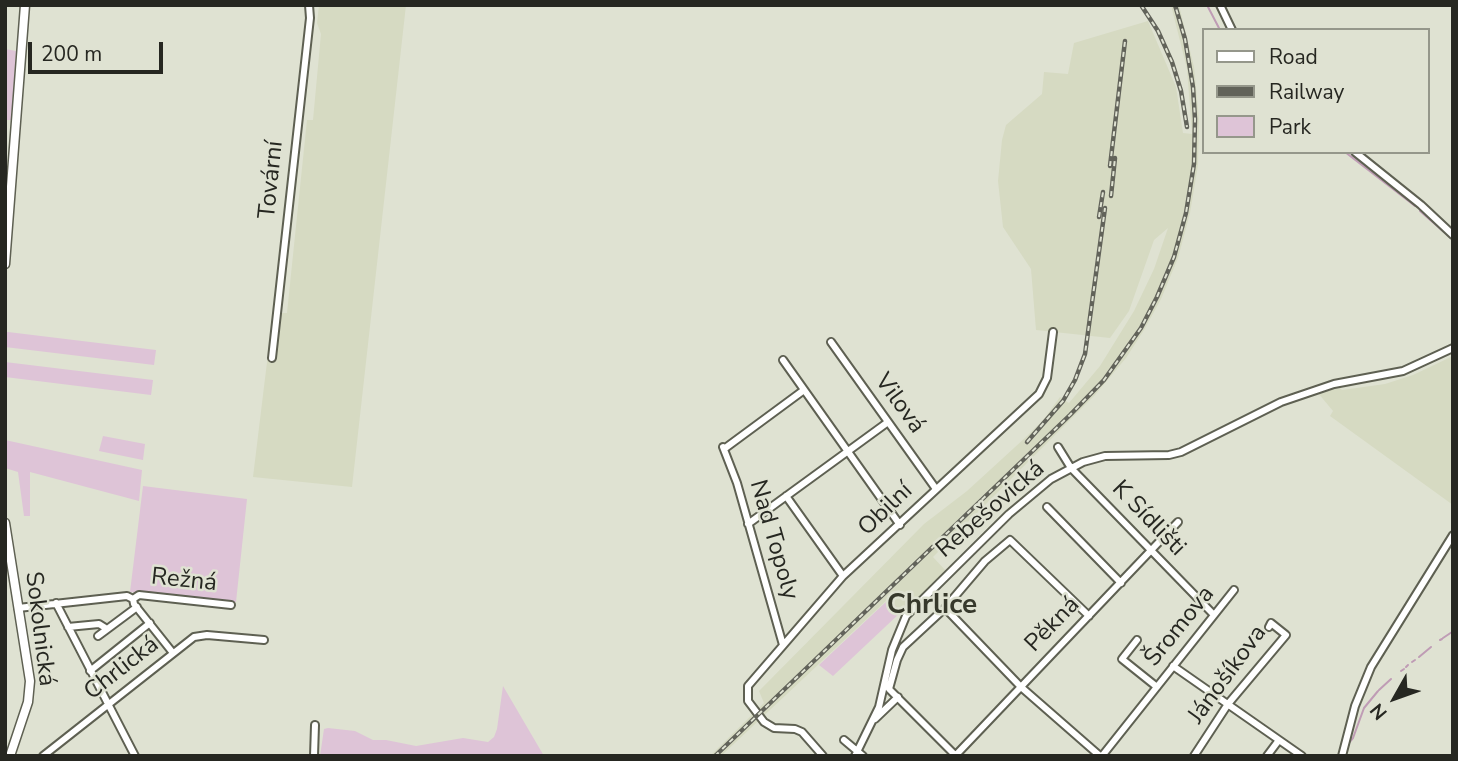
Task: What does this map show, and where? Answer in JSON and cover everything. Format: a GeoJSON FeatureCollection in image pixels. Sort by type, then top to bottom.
{"type":"FeatureCollection","features":[{"type":"Feature","properties":{"kind":"main road"},"geometry":{"type":"LineString","coordinates":[[5,264],[24,5]]}},
{"type":"Feature","properties":{"kind":"main road","name":"Sokolnická"},"geometry":{"type":"LineString","coordinates":[[5,525],[30,687],[28,702],[10,756]]}},
{"type":"Feature","properties":{"kind":"street","name":"Tovární"},"geometry":{"type":"LineString","coordinates":[[272,358],[310,18],[309,5]]}},
{"type":"Feature","properties":{"kind":"street"},"geometry":{"type":"LineString","coordinates":[[1220,5],[1231,28]]}},
{"type":"Feature","properties":{"kind":"street"},"geometry":{"type":"LineString","coordinates":[[1357,154],[1421,205],[1453,235]]}},
{"type":"Feature","properties":{"kind":"street","name":"Obilní"},"geometry":{"type":"LineString","coordinates":[[823,756],[802,732],[792,728],[774,728],[758,714],[748,701],[747,689],[843,576],[1039,394],[1047,378],[1053,332]]}},
{"type":"Feature","properties":{"kind":"street","name":"Vilová"},"geometry":{"type":"LineString","coordinates":[[831,342],[936,489]]}},
{"type":"Feature","properties":{"kind":"street","name":"Rebešovická"},"geometry":{"type":"LineString","coordinates":[[858,754],[880,702],[896,637],[912,608],[1030,495],[1051,479],[1105,456],[1181,453],[1252,415],[1292,398],[1334,384],[1404,372],[1453,348]]}},
{"type":"Feature","properties":{"kind":"street"},"geometry":{"type":"LineString","coordinates":[[783,360],[900,524]]}},
{"type":"Feature","properties":{"kind":"street","name":"Nad Topoly"},"geometry":{"type":"LineString","coordinates":[[783,645],[737,483],[724,448],[804,390]]}},
{"type":"Feature","properties":{"kind":"street"},"geometry":{"type":"LineString","coordinates":[[748,524],[888,422]]}},
{"type":"Feature","properties":{"kind":"street","name":"K Sídlišti"},"geometry":{"type":"LineString","coordinates":[[1058,447],[1072,468],[1214,615]]}},
{"type":"Feature","properties":{"kind":"street"},"geometry":{"type":"LineString","coordinates":[[786,496],[843,576]]}},
{"type":"Feature","properties":{"kind":"street"},"geometry":{"type":"LineString","coordinates":[[1047,507],[1121,583]]}},
{"type":"Feature","properties":{"kind":"street","name":"Pěkná"},"geometry":{"type":"LineString","coordinates":[[956,756],[1178,522]]}},
{"type":"Feature","properties":{"kind":"street"},"geometry":{"type":"LineString","coordinates":[[1342,756],[1355,706],[1371,667],[1453,535]]}},
{"type":"Feature","properties":{"kind":"street"},"geometry":{"type":"LineString","coordinates":[[956,756],[889,688],[903,647],[945,608],[985,561],[1010,540],[1088,616]]}},
{"type":"Feature","properties":{"kind":"street","name":"Šromova"},"geometry":{"type":"LineString","coordinates":[[1101,756],[1234,590]]}},
{"type":"Feature","properties":{"kind":"street","name":"Režná"},"geometry":{"type":"LineString","coordinates":[[133,598],[137,595],[231,605]]}},
{"type":"Feature","properties":{"kind":"street","name":"Režná"},"geometry":{"type":"LineString","coordinates":[[18,608],[127,596],[133,598],[173,653]]}},
{"type":"Feature","properties":{"kind":"street"},"geometry":{"type":"LineString","coordinates":[[56,603],[135,756]]}},
{"type":"Feature","properties":{"kind":"street"},"geometry":{"type":"LineString","coordinates":[[98,636],[137,607]]}},
{"type":"Feature","properties":{"kind":"street"},"geometry":{"type":"LineString","coordinates":[[945,608],[1021,687],[1101,756]]}},
{"type":"Feature","properties":{"kind":"street","name":"Jánošíkova"},"geometry":{"type":"LineString","coordinates":[[1194,756],[1228,704],[1286,635],[1271,623],[1269,627]]}},
{"type":"Feature","properties":{"kind":"street"},"geometry":{"type":"LineString","coordinates":[[68,627],[99,624],[107,629]]}},
{"type":"Feature","properties":{"kind":"street"},"geometry":{"type":"LineString","coordinates":[[90,671],[150,624]]}},
{"type":"Feature","properties":{"kind":"street","name":"Chrlická"},"geometry":{"type":"LineString","coordinates":[[43,756],[197,636],[264,640]]}},
{"type":"Feature","properties":{"kind":"street","name":"Šromova"},"geometry":{"type":"LineString","coordinates":[[1137,640],[1122,659],[1157,687]]}},
{"type":"Feature","properties":{"kind":"street"},"geometry":{"type":"LineString","coordinates":[[1174,666],[1302,756]]}},
{"type":"Feature","properties":{"kind":"street"},"geometry":{"type":"LineString","coordinates":[[873,719],[898,697]]}},
{"type":"Feature","properties":{"kind":"street"},"geometry":{"type":"LineString","coordinates":[[314,756],[316,725]]}},
{"type":"Feature","properties":{"kind":"street"},"geometry":{"type":"LineString","coordinates":[[844,740],[858,754]]}},
{"type":"Feature","properties":{"kind":"street"},"geometry":{"type":"LineString","coordinates":[[1267,756],[1279,740]]}},
{"type":"Feature","properties":{"kind":"shaded area"},"geometry":{"type":"Polygon","coordinates":[[[319,5],[406,5],[352,487],[253,477],[273,313],[287,313],[307,120],[313,120],[321,34],[317,23],[319,5]]]}},
{"type":"Feature","properties":{"kind":"shaded area"},"geometry":{"type":"Polygon","coordinates":[[[1171,5],[1179,5],[1194,67],[1199,119],[1198,165],[1190,213],[1178,258],[1161,299],[1144,330],[1126,358],[1095,395],[933,557],[946,571],[902,613],[888,599],[721,756],[710,756],[764,703],[759,691],[924,524],[967,491],[1026,437],[1060,397],[1069,403],[1100,366],[1134,311],[1154,269],[1168,228],[1154,240],[1129,311],[1110,338],[1036,330],[1031,269],[1003,227],[998,181],[1002,140],[1006,125],[1042,94],[1044,72],[1068,74],[1074,43],[1148,21],[1176,87],[1183,133],[1192,134],[1187,69],[1171,5]]]}},
{"type":"Feature","properties":{"kind":"shaded area"},"geometry":{"type":"Polygon","coordinates":[[[1453,356],[1453,505],[1330,416],[1333,411],[1318,393],[1385,384],[1413,375],[1453,356]]]}},
{"type":"Feature","properties":{"kind":"green space"},"geometry":{"type":"Polygon","coordinates":[[[5,49],[16,51],[11,120],[5,120],[5,49]]]}},
{"type":"Feature","properties":{"kind":"green space"},"geometry":{"type":"Polygon","coordinates":[[[5,333],[156,350],[154,365],[5,347],[5,333]]]}},
{"type":"Feature","properties":{"kind":"green space"},"geometry":{"type":"Polygon","coordinates":[[[5,362],[153,380],[151,395],[5,377],[5,362]]]}},
{"type":"Feature","properties":{"kind":"green space"},"geometry":{"type":"Polygon","coordinates":[[[103,436],[145,444],[143,460],[99,451],[103,436]]]}},
{"type":"Feature","properties":{"kind":"green space"},"geometry":{"type":"Polygon","coordinates":[[[5,440],[142,470],[139,501],[30,472],[30,516],[24,516],[18,472],[5,468],[5,440]]]}},
{"type":"Feature","properties":{"kind":"green space"},"geometry":{"type":"Polygon","coordinates":[[[143,486],[247,499],[236,602],[130,592],[143,486]]]}},
{"type":"Feature","properties":{"kind":"green space"},"geometry":{"type":"Polygon","coordinates":[[[889,599],[901,612],[833,676],[819,665],[889,599]]]}},
{"type":"Feature","properties":{"kind":"green space"},"geometry":{"type":"Polygon","coordinates":[[[503,686],[544,756],[320,756],[324,729],[328,728],[355,731],[373,740],[416,746],[463,738],[488,742],[497,729],[503,686]]]}},
{"type":"Feature","properties":{"kind":"waterway"},"geometry":{"type":"LineString","coordinates":[[1207,5],[1219,28]]}},
{"type":"Feature","properties":{"kind":"waterway"},"geometry":{"type":"LineString","coordinates":[[1348,154],[1415,206]]}},
{"type":"Feature","properties":{"kind":"waterway"},"geometry":{"type":"LineString","coordinates":[[1420,211],[1452,239]]}},
{"type":"Feature","properties":{"kind":"waterway"},"geometry":{"type":"LineString","coordinates":[[1443,638],[1452,632]]}},
{"type":"Feature","properties":{"kind":"waterway"},"geometry":{"type":"LineString","coordinates":[[1419,657],[1431,647]]}},
{"type":"Feature","properties":{"kind":"waterway"},"geometry":{"type":"LineString","coordinates":[[1379,690],[1391,679]]}},
{"type":"Feature","properties":{"kind":"waterway"},"geometry":{"type":"LineString","coordinates":[[1348,744],[1353,738],[1364,708],[1378,691]]}},
{"type":"Feature","properties":{"kind":"railway"},"geometry":{"type":"LineString","coordinates":[[1141,5],[1158,31],[1172,62],[1181,91],[1187,127]]}},
{"type":"Feature","properties":{"kind":"railway"},"geometry":{"type":"LineString","coordinates":[[715,756],[1070,415],[1104,380],[1141,328],[1174,257],[1186,213],[1194,164],[1193,87],[1185,39],[1175,5]]}},
{"type":"Feature","properties":{"kind":"railway"},"geometry":{"type":"LineString","coordinates":[[1110,166],[1125,41]]}},
{"type":"Feature","properties":{"kind":"railway"},"geometry":{"type":"LineString","coordinates":[[1111,196],[1115,158]]}},
{"type":"Feature","properties":{"kind":"railway"},"geometry":{"type":"LineString","coordinates":[[1099,217],[1103,192]]}},
{"type":"Feature","properties":{"kind":"railway"},"geometry":{"type":"LineString","coordinates":[[1027,442],[1063,401],[1085,354],[1105,208]]}},
{"type":"Feature","properties":{"kind":"district","name":"Chrlice"},"geometry":{"type":"Point","coordinates":[932,606]}}]}
